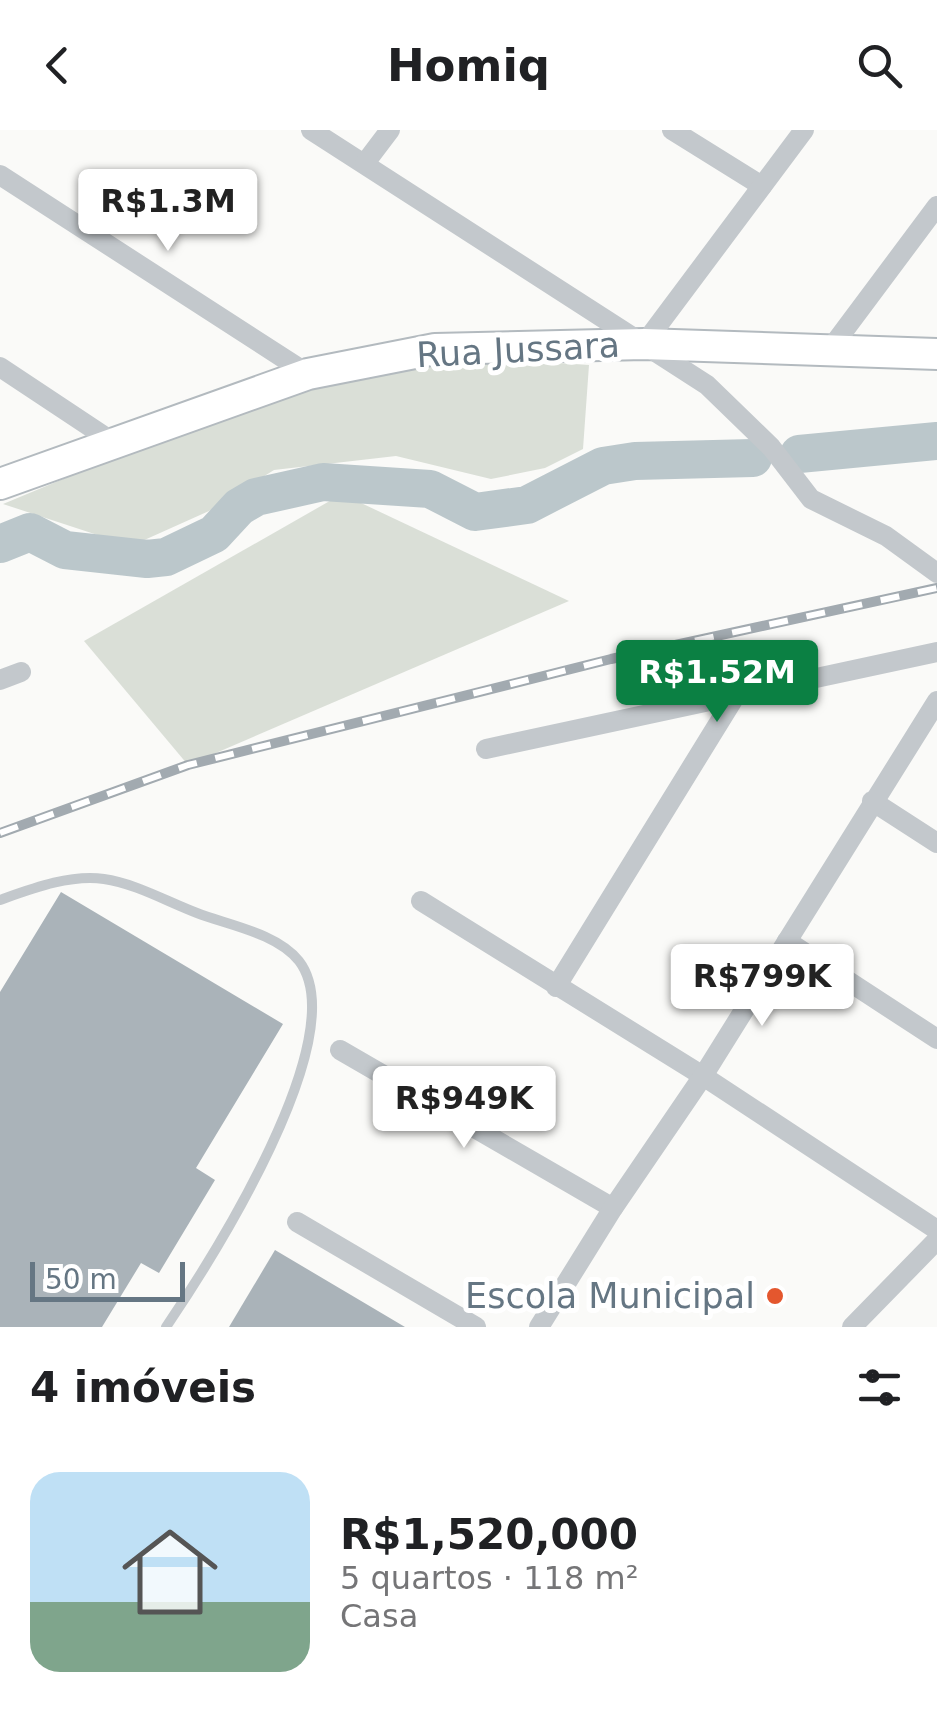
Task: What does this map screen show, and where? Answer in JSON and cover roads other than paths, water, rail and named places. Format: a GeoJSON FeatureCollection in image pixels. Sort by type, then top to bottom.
{"type":"FeatureCollection","features":[{"type":"Feature","properties":{"kind":"street"},"geometry":{"type":"LineString","coordinates":[[311,130],[707,385],[771,447],[812,498],[886,536],[937,573]]}},
{"type":"Feature","properties":{"kind":"street"},"geometry":{"type":"LineString","coordinates":[[365,164],[390,130]]}},
{"type":"Feature","properties":{"kind":"street"},"geometry":{"type":"LineString","coordinates":[[672,130],[762,186]]}},
{"type":"Feature","properties":{"kind":"street"},"geometry":{"type":"LineString","coordinates":[[644,344],[804,130]]}},
{"type":"Feature","properties":{"kind":"street"},"geometry":{"type":"LineString","coordinates":[[0,176],[308,374]]}},
{"type":"Feature","properties":{"kind":"street"},"geometry":{"type":"LineString","coordinates":[[828,352],[937,206]]}},
{"type":"Feature","properties":{"kind":"street","name":"Rua Jussara"},"geometry":{"type":"LineString","coordinates":[[0,484],[308,374],[434,349],[644,344],[937,354]]}},
{"type":"Feature","properties":{"kind":"street"},"geometry":{"type":"LineString","coordinates":[[0,367],[113,442]]}},
{"type":"Feature","properties":{"kind":"street"},"geometry":{"type":"LineString","coordinates":[[486,750],[937,652]]}},
{"type":"Feature","properties":{"kind":"street"},"geometry":{"type":"LineString","coordinates":[[0,680],[20,672]]}},
{"type":"Feature","properties":{"kind":"street"},"geometry":{"type":"LineString","coordinates":[[556,987],[736,695]]}},
{"type":"Feature","properties":{"kind":"street"},"geometry":{"type":"LineString","coordinates":[[539,1327],[612,1208],[703,1076],[937,701]]}},
{"type":"Feature","properties":{"kind":"street"},"geometry":{"type":"LineString","coordinates":[[872,800],[937,842]]}},
{"type":"Feature","properties":{"kind":"street"},"geometry":{"type":"LineString","coordinates":[[421,901],[703,1076],[937,1230]]}},
{"type":"Feature","properties":{"kind":"street"},"geometry":{"type":"LineString","coordinates":[[787,941],[937,1038]]}},
{"type":"Feature","properties":{"kind":"street"},"geometry":{"type":"LineString","coordinates":[[340,1050],[612,1208]]}},
{"type":"Feature","properties":{"kind":"street"},"geometry":{"type":"LineString","coordinates":[[297,1222],[476,1327]]}},
{"type":"Feature","properties":{"kind":"street"},"geometry":{"type":"LineString","coordinates":[[852,1327],[937,1240]]}},
{"type":"Feature","properties":{"kind":"lane"},"geometry":{"type":"LineString","coordinates":[[0,900],[64,880],[104,879],[276,942],[300,962],[310,994],[312,1038],[290,1108],[238,1206],[166,1327]]}},
{"type":"Feature","properties":{"kind":"waterway"},"geometry":{"type":"LineString","coordinates":[[799,454],[937,441]]}},
{"type":"Feature","properties":{"kind":"waterway"},"geometry":{"type":"LineString","coordinates":[[0,544],[30,532],[65,550],[147,559],[166,557],[214,534],[239,507],[256,497],[323,482],[430,489],[475,512],[527,505],[603,466],[635,461],[753,458]]}},
{"type":"Feature","properties":{"kind":"railway"},"geometry":{"type":"LineString","coordinates":[[0,833],[188,765],[611,659],[937,588]]}},
{"type":"Feature","properties":{"kind":"place","name":"Escola Municipal"},"geometry":{"type":"Point","coordinates":[775,1296]}}]}
